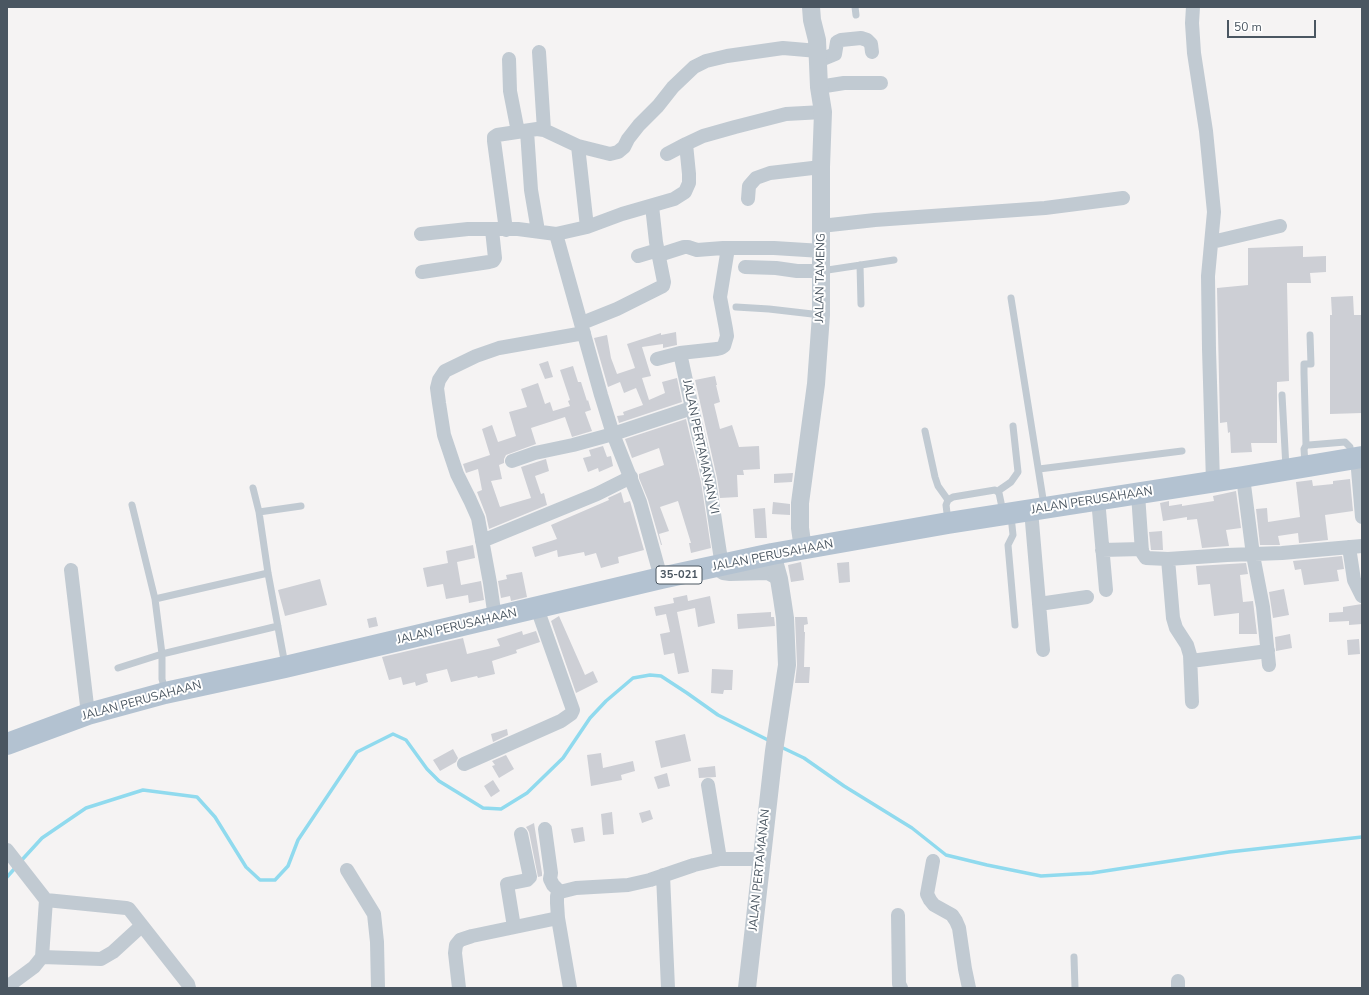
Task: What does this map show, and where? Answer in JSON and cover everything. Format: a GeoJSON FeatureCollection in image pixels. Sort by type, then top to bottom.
{"type":"FeatureCollection","features":[{"type":"Feature","properties":{"kind":"main road","name":"JALAN PERUSAHAAN"},"geometry":{"type":"LineString","coordinates":[[7,744],[88,714],[165,693],[285,667],[661,578],[772,554],[948,523],[1243,478],[1357,458]]}},
{"type":"Feature","properties":{"kind":"street","name":"JALAN TAMENG"},"geometry":{"type":"LineString","coordinates":[[803,549],[800,528],[800,503],[816,384],[821,315],[822,251],[821,167],[823,112],[819,87],[818,56],[811,7]]}},
{"type":"Feature","properties":{"kind":"street"},"geometry":{"type":"LineString","coordinates":[[1193,7],[1192,23],[1194,53],[1206,131],[1214,212],[1208,276],[1208,349],[1213,482]]}},
{"type":"Feature","properties":{"kind":"street"},"geometry":{"type":"LineString","coordinates":[[422,272],[489,262],[493,261],[495,258],[499,230],[500,186],[495,156],[494,137],[497,134],[544,130],[578,146],[610,154],[618,152],[624,147],[639,125],[658,106],[673,87],[694,67],[706,61],[727,56],[783,48],[818,56],[835,54],[837,42],[841,40],[861,38],[867,40],[871,44],[872,52]]}},
{"type":"Feature","properties":{"kind":"street"},"geometry":{"type":"LineString","coordinates":[[539,52],[544,130]]}},
{"type":"Feature","properties":{"kind":"street"},"geometry":{"type":"LineString","coordinates":[[510,59],[510,91],[523,131],[538,231]]}},
{"type":"Feature","properties":{"kind":"street"},"geometry":{"type":"LineString","coordinates":[[819,87],[844,83],[881,83]]}},
{"type":"Feature","properties":{"kind":"street"},"geometry":{"type":"LineString","coordinates":[[667,154],[703,136],[735,127],[786,114],[823,112]]}},
{"type":"Feature","properties":{"kind":"street"},"geometry":{"type":"LineString","coordinates":[[421,234],[468,229],[518,229],[556,234],[587,227],[622,214],[674,199],[685,192],[687,188],[689,174],[686,144]]}},
{"type":"Feature","properties":{"kind":"street"},"geometry":{"type":"LineString","coordinates":[[578,146],[587,227]]}},
{"type":"Feature","properties":{"kind":"street"},"geometry":{"type":"LineString","coordinates":[[748,199],[749,186],[756,178],[770,173],[821,167]]}},
{"type":"Feature","properties":{"kind":"street"},"geometry":{"type":"LineString","coordinates":[[821,226],[875,220],[1045,208],[1123,198]]}},
{"type":"Feature","properties":{"kind":"street"},"geometry":{"type":"LineString","coordinates":[[495,618],[478,518],[457,474],[444,435],[437,388],[438,380],[445,371],[476,356],[498,348],[583,328],[663,286],[664,282],[658,252],[652,206]]}},
{"type":"Feature","properties":{"kind":"street"},"geometry":{"type":"LineString","coordinates":[[1212,242],[1280,226]]}},
{"type":"Feature","properties":{"kind":"street"},"geometry":{"type":"LineString","coordinates":[[556,234],[601,395],[613,434],[640,502],[661,578]]}},
{"type":"Feature","properties":{"kind":"street"},"geometry":{"type":"LineString","coordinates":[[638,256],[684,247],[691,247],[697,250],[774,248],[822,251]]}},
{"type":"Feature","properties":{"kind":"street"},"geometry":{"type":"LineString","coordinates":[[657,359],[680,353],[717,349],[721,348],[726,342],[726,329],[720,297],[720,288],[728,248]]}},
{"type":"Feature","properties":{"kind":"street"},"geometry":{"type":"LineString","coordinates":[[745,267],[797,271],[821,271]]}},
{"type":"Feature","properties":{"kind":"street","name":"JALAN PERTAMANAN VI"},"geometry":{"type":"LineString","coordinates":[[680,353],[712,494],[717,534],[718,566]]}},
{"type":"Feature","properties":{"kind":"street"},"geometry":{"type":"LineString","coordinates":[[512,461],[535,453],[573,445],[613,434],[692,408]]}},
{"type":"Feature","properties":{"kind":"street"},"geometry":{"type":"LineString","coordinates":[[1357,458],[1362,517]]}},
{"type":"Feature","properties":{"kind":"street"},"geometry":{"type":"LineString","coordinates":[[482,541],[597,494],[631,477]]}},
{"type":"Feature","properties":{"kind":"street"},"geometry":{"type":"LineString","coordinates":[[1191,661],[1269,658],[1263,607],[1253,555],[1243,478]]}},
{"type":"Feature","properties":{"kind":"street"},"geometry":{"type":"LineString","coordinates":[[1138,494],[1142,552],[1146,558],[1168,559],[1227,555],[1253,555],[1356,546],[1354,580],[1362,596]]}},
{"type":"Feature","properties":{"kind":"street"},"geometry":{"type":"LineString","coordinates":[[1098,499],[1106,590]]}},
{"type":"Feature","properties":{"kind":"street"},"geometry":{"type":"LineString","coordinates":[[1022,512],[1039,604],[1043,650]]}},
{"type":"Feature","properties":{"kind":"street"},"geometry":{"type":"LineString","coordinates":[[1102,550],[1142,549]]}},
{"type":"Feature","properties":{"kind":"street","name":"JALAN PERTAMANAN"},"geometry":{"type":"LineString","coordinates":[[747,988],[774,751],[787,665],[785,618],[779,579],[772,554]]}},
{"type":"Feature","properties":{"kind":"street"},"geometry":{"type":"LineString","coordinates":[[1168,559],[1173,618],[1176,628],[1186,644],[1190,655],[1192,702]]}},
{"type":"Feature","properties":{"kind":"street"},"geometry":{"type":"LineString","coordinates":[[718,566],[723,573],[768,573],[779,579]]}},
{"type":"Feature","properties":{"kind":"street"},"geometry":{"type":"LineString","coordinates":[[71,570],[88,714]]}},
{"type":"Feature","properties":{"kind":"street"},"geometry":{"type":"LineString","coordinates":[[1039,604],[1087,597]]}},
{"type":"Feature","properties":{"kind":"street"},"geometry":{"type":"LineString","coordinates":[[464,764],[561,721],[571,714],[572,707],[537,608]]}},
{"type":"Feature","properties":{"kind":"street"},"geometry":{"type":"LineString","coordinates":[[708,785],[720,859]]}},
{"type":"Feature","properties":{"kind":"street"},"geometry":{"type":"LineString","coordinates":[[545,829],[551,873],[550,879],[553,885],[560,892]]}},
{"type":"Feature","properties":{"kind":"street"},"geometry":{"type":"LineString","coordinates":[[514,927],[507,884],[527,880],[530,877],[521,834]]}},
{"type":"Feature","properties":{"kind":"street"},"geometry":{"type":"LineString","coordinates":[[7,850],[46,900],[42,957],[34,967],[7,987]]}},
{"type":"Feature","properties":{"kind":"street"},"geometry":{"type":"LineString","coordinates":[[570,988],[558,918],[557,896],[560,892],[576,888],[628,884],[650,880],[694,865],[720,859],[752,859],[761,861]]}},
{"type":"Feature","properties":{"kind":"street"},"geometry":{"type":"LineString","coordinates":[[933,861],[927,894],[934,905],[952,915],[956,921],[959,928],[969,988]]}},
{"type":"Feature","properties":{"kind":"street"},"geometry":{"type":"LineString","coordinates":[[347,870],[374,914],[378,942],[378,988]]}},
{"type":"Feature","properties":{"kind":"street"},"geometry":{"type":"LineString","coordinates":[[663,875],[668,988]]}},
{"type":"Feature","properties":{"kind":"street"},"geometry":{"type":"LineString","coordinates":[[46,900],[126,908],[132,912],[188,984],[189,988]]}},
{"type":"Feature","properties":{"kind":"street"},"geometry":{"type":"LineString","coordinates":[[898,916],[899,984],[901,988]]}},
{"type":"Feature","properties":{"kind":"street"},"geometry":{"type":"LineString","coordinates":[[459,988],[455,953],[456,945],[460,940],[472,936],[558,918]]}},
{"type":"Feature","properties":{"kind":"street"},"geometry":{"type":"LineString","coordinates":[[42,957],[101,959],[107,957],[141,925]]}},
{"type":"Feature","properties":{"kind":"lane"},"geometry":{"type":"LineString","coordinates":[[855,7],[856,15]]}},
{"type":"Feature","properties":{"kind":"lane"},"geometry":{"type":"LineString","coordinates":[[821,271],[894,260]]}},
{"type":"Feature","properties":{"kind":"lane"},"geometry":{"type":"LineString","coordinates":[[860,265],[861,304]]}},
{"type":"Feature","properties":{"kind":"lane"},"geometry":{"type":"LineString","coordinates":[[1011,298],[1039,469],[1008,545],[1015,625]]}},
{"type":"Feature","properties":{"kind":"lane"},"geometry":{"type":"LineString","coordinates":[[736,307],[821,315]]}},
{"type":"Feature","properties":{"kind":"lane"},"geometry":{"type":"LineString","coordinates":[[1296,468],[1303,455],[1306,445],[1304,364],[1311,364],[1310,335]]}},
{"type":"Feature","properties":{"kind":"lane"},"geometry":{"type":"LineString","coordinates":[[1282,395],[1296,468]]}},
{"type":"Feature","properties":{"kind":"lane"},"geometry":{"type":"LineString","coordinates":[[998,491],[1011,482],[1018,472],[1013,426]]}},
{"type":"Feature","properties":{"kind":"lane"},"geometry":{"type":"LineString","coordinates":[[925,431],[938,486],[948,500]]}},
{"type":"Feature","properties":{"kind":"lane"},"geometry":{"type":"LineString","coordinates":[[1306,445],[1345,442],[1348,443],[1357,458]]}},
{"type":"Feature","properties":{"kind":"lane"},"geometry":{"type":"LineString","coordinates":[[1039,469],[1182,451]]}},
{"type":"Feature","properties":{"kind":"lane"},"geometry":{"type":"LineString","coordinates":[[253,488],[259,512],[268,573],[285,667]]}},
{"type":"Feature","properties":{"kind":"lane"},"geometry":{"type":"LineString","coordinates":[[948,523],[946,505],[948,500],[953,497],[995,490],[1022,512]]}},
{"type":"Feature","properties":{"kind":"lane"},"geometry":{"type":"LineString","coordinates":[[132,505],[155,598],[162,654],[162,679],[165,693]]}},
{"type":"Feature","properties":{"kind":"lane"},"geometry":{"type":"LineString","coordinates":[[259,512],[302,506]]}},
{"type":"Feature","properties":{"kind":"lane"},"geometry":{"type":"LineString","coordinates":[[155,598],[268,573]]}},
{"type":"Feature","properties":{"kind":"lane"},"geometry":{"type":"LineString","coordinates":[[118,668],[162,654],[278,626]]}},
{"type":"Feature","properties":{"kind":"lane"},"geometry":{"type":"LineString","coordinates":[[1074,957],[1075,988]]}},
{"type":"Feature","properties":{"kind":"building"},"geometry":{"type":"Polygon","coordinates":[[[1303,246],[1303,257],[1326,256],[1326,272],[1310,273],[1311,283],[1287,283],[1289,381],[1277,382],[1277,443],[1251,443],[1252,452],[1231,453],[1230,432],[1228,433],[1227,422],[1220,423],[1217,288],[1248,285],[1248,248],[1303,246]]]}},
{"type":"Feature","properties":{"kind":"building"},"geometry":{"type":"Polygon","coordinates":[[[1353,296],[1354,315],[1361,315],[1362,413],[1330,414],[1331,297],[1353,296]]]}},
{"type":"Feature","properties":{"kind":"building"},"geometry":{"type":"Polygon","coordinates":[[[676,332],[677,345],[663,348],[663,344],[642,347],[651,376],[642,378],[649,400],[665,393],[662,382],[677,378],[682,402],[619,423],[617,416],[624,415],[623,412],[643,405],[636,388],[624,393],[620,382],[608,387],[594,338],[607,335],[611,358],[617,374],[635,368],[627,344],[661,333],[661,335],[676,332]]]}},
{"type":"Feature","properties":{"kind":"building"},"geometry":{"type":"Polygon","coordinates":[[[548,361],[553,377],[545,379],[539,364],[548,361]]]}},
{"type":"Feature","properties":{"kind":"building"},"geometry":{"type":"Polygon","coordinates":[[[573,366],[578,382],[581,382],[591,410],[585,412],[592,431],[572,437],[565,417],[531,428],[536,444],[506,455],[504,463],[499,465],[502,479],[491,481],[500,507],[531,498],[521,467],[546,459],[549,471],[535,476],[541,494],[544,493],[547,505],[489,529],[486,515],[477,492],[482,490],[478,469],[466,473],[463,464],[490,455],[482,429],[492,425],[498,442],[516,436],[509,412],[527,407],[521,389],[538,383],[545,404],[550,402],[553,411],[570,406],[568,401],[570,400],[560,370],[573,366]]]}},
{"type":"Feature","properties":{"kind":"building"},"geometry":{"type":"Polygon","coordinates":[[[715,376],[720,402],[714,404],[720,429],[732,425],[739,447],[759,446],[760,469],[743,470],[744,475],[737,475],[738,497],[720,498],[717,478],[695,380],[715,376]]]}},
{"type":"Feature","properties":{"kind":"building"},"geometry":{"type":"Polygon","coordinates":[[[686,419],[701,482],[711,548],[691,553],[689,543],[691,543],[678,501],[660,507],[669,531],[659,534],[661,545],[648,500],[639,478],[639,474],[664,465],[659,448],[632,458],[625,439],[686,419]]]}},
{"type":"Feature","properties":{"kind":"building"},"geometry":{"type":"Polygon","coordinates":[[[603,446],[607,457],[611,456],[613,466],[599,472],[598,468],[588,472],[583,458],[591,456],[589,450],[603,446]]]}},
{"type":"Feature","properties":{"kind":"building"},"geometry":{"type":"Polygon","coordinates":[[[793,473],[792,482],[774,483],[774,474],[793,473]]]}},
{"type":"Feature","properties":{"kind":"building"},"geometry":{"type":"Polygon","coordinates":[[[1350,479],[1353,511],[1325,515],[1328,540],[1299,543],[1298,533],[1278,536],[1280,545],[1260,545],[1256,509],[1267,508],[1268,522],[1300,517],[1296,482],[1312,480],[1313,486],[1333,484],[1333,481],[1350,479]]]}},
{"type":"Feature","properties":{"kind":"building"},"geometry":{"type":"Polygon","coordinates":[[[1236,491],[1241,528],[1226,530],[1229,546],[1202,548],[1197,519],[1187,520],[1187,517],[1163,521],[1160,503],[1169,501],[1169,506],[1182,504],[1182,506],[1214,501],[1213,496],[1236,491]]]}},
{"type":"Feature","properties":{"kind":"building"},"geometry":{"type":"Polygon","coordinates":[[[621,492],[624,503],[630,501],[644,550],[618,557],[619,563],[601,568],[596,553],[585,556],[584,552],[558,557],[557,550],[535,557],[532,547],[557,539],[551,525],[609,500],[608,498],[621,492]]]}},
{"type":"Feature","properties":{"kind":"building"},"geometry":{"type":"Polygon","coordinates":[[[773,502],[790,504],[790,515],[772,514],[773,502]]]}},
{"type":"Feature","properties":{"kind":"building"},"geometry":{"type":"Polygon","coordinates":[[[765,508],[767,538],[755,538],[753,509],[765,508]]]}},
{"type":"Feature","properties":{"kind":"building"},"geometry":{"type":"Polygon","coordinates":[[[1162,531],[1163,550],[1151,550],[1149,532],[1162,531]]]}},
{"type":"Feature","properties":{"kind":"building"},"geometry":{"type":"Polygon","coordinates":[[[473,545],[475,558],[457,562],[461,585],[481,581],[484,600],[469,603],[468,595],[446,599],[443,584],[427,587],[423,568],[448,563],[446,551],[473,545]]]}},
{"type":"Feature","properties":{"kind":"building"},"geometry":{"type":"Polygon","coordinates":[[[1342,556],[1344,569],[1337,570],[1339,581],[1304,585],[1301,569],[1295,570],[1293,561],[1342,556]]]}},
{"type":"Feature","properties":{"kind":"building"},"geometry":{"type":"Polygon","coordinates":[[[801,562],[804,580],[791,582],[788,565],[801,562]]]}},
{"type":"Feature","properties":{"kind":"building"},"geometry":{"type":"Polygon","coordinates":[[[849,562],[850,582],[839,583],[837,563],[849,562]]]}},
{"type":"Feature","properties":{"kind":"building"},"geometry":{"type":"Polygon","coordinates":[[[1246,563],[1248,574],[1240,575],[1243,602],[1253,601],[1257,634],[1239,634],[1239,613],[1214,616],[1210,584],[1198,585],[1196,566],[1246,563]]]}},
{"type":"Feature","properties":{"kind":"building"},"geometry":{"type":"Polygon","coordinates":[[[522,572],[527,597],[511,601],[510,596],[501,598],[498,581],[507,579],[506,575],[522,572]]]}},
{"type":"Feature","properties":{"kind":"building"},"geometry":{"type":"Polygon","coordinates":[[[320,579],[327,605],[285,616],[278,590],[320,579]]]}},
{"type":"Feature","properties":{"kind":"building"},"geometry":{"type":"Polygon","coordinates":[[[1284,589],[1289,615],[1273,618],[1269,592],[1284,589]]]}},
{"type":"Feature","properties":{"kind":"building"},"geometry":{"type":"Polygon","coordinates":[[[687,595],[688,601],[710,596],[715,623],[698,627],[695,608],[677,612],[689,672],[678,674],[674,653],[664,655],[660,634],[670,632],[666,614],[656,616],[654,607],[674,603],[673,598],[687,595]]]}},
{"type":"Feature","properties":{"kind":"building"},"geometry":{"type":"Polygon","coordinates":[[[1362,604],[1362,624],[1349,625],[1349,621],[1329,622],[1329,613],[1343,612],[1343,607],[1362,604]]]}},
{"type":"Feature","properties":{"kind":"building"},"geometry":{"type":"Polygon","coordinates":[[[771,612],[771,617],[774,617],[775,626],[738,629],[737,614],[771,612]]]}},
{"type":"Feature","properties":{"kind":"building"},"geometry":{"type":"Polygon","coordinates":[[[559,616],[585,675],[593,671],[598,682],[576,693],[551,621],[559,616]]]}},
{"type":"Feature","properties":{"kind":"building"},"geometry":{"type":"Polygon","coordinates":[[[376,617],[378,626],[369,628],[367,619],[376,617]]]}},
{"type":"Feature","properties":{"kind":"building"},"geometry":{"type":"Polygon","coordinates":[[[795,617],[807,617],[808,624],[804,625],[804,667],[810,667],[809,683],[795,683],[797,665],[795,617]]]}},
{"type":"Feature","properties":{"kind":"building"},"geometry":{"type":"Polygon","coordinates":[[[522,631],[523,635],[536,631],[540,642],[516,650],[517,653],[492,661],[495,674],[478,678],[477,676],[451,682],[447,669],[426,674],[428,682],[416,686],[415,682],[403,685],[401,677],[389,680],[382,657],[463,638],[467,654],[500,646],[497,639],[522,631]]]}},
{"type":"Feature","properties":{"kind":"building"},"geometry":{"type":"Polygon","coordinates":[[[1290,634],[1292,648],[1276,651],[1275,637],[1290,634]]]}},
{"type":"Feature","properties":{"kind":"building"},"geometry":{"type":"Polygon","coordinates":[[[1359,639],[1360,654],[1348,655],[1347,640],[1359,639]]]}},
{"type":"Feature","properties":{"kind":"building"},"geometry":{"type":"Polygon","coordinates":[[[712,669],[733,670],[732,690],[724,690],[723,694],[711,693],[712,669]]]}},
{"type":"Feature","properties":{"kind":"building"},"geometry":{"type":"Polygon","coordinates":[[[507,729],[508,735],[493,742],[491,734],[507,729]]]}},
{"type":"Feature","properties":{"kind":"building"},"geometry":{"type":"Polygon","coordinates":[[[685,734],[691,761],[661,768],[655,741],[685,734]]]}},
{"type":"Feature","properties":{"kind":"building"},"geometry":{"type":"Polygon","coordinates":[[[453,749],[458,758],[456,762],[440,771],[433,760],[453,749]]]}},
{"type":"Feature","properties":{"kind":"building"},"geometry":{"type":"Polygon","coordinates":[[[601,753],[603,768],[633,761],[635,771],[621,775],[622,780],[591,786],[587,755],[601,753]]]}},
{"type":"Feature","properties":{"kind":"building"},"geometry":{"type":"Polygon","coordinates":[[[506,755],[514,769],[499,778],[492,766],[495,765],[492,761],[506,755]]]}},
{"type":"Feature","properties":{"kind":"building"},"geometry":{"type":"Polygon","coordinates":[[[715,766],[716,777],[699,778],[698,768],[715,766]]]}},
{"type":"Feature","properties":{"kind":"building"},"geometry":{"type":"Polygon","coordinates":[[[667,773],[670,786],[658,789],[654,777],[667,773]]]}},
{"type":"Feature","properties":{"kind":"building"},"geometry":{"type":"Polygon","coordinates":[[[493,780],[500,791],[491,797],[484,786],[493,780]]]}},
{"type":"Feature","properties":{"kind":"building"},"geometry":{"type":"Polygon","coordinates":[[[650,810],[653,819],[642,823],[639,813],[650,810]]]}},
{"type":"Feature","properties":{"kind":"building"},"geometry":{"type":"Polygon","coordinates":[[[612,812],[614,834],[603,835],[601,814],[612,812]]]}},
{"type":"Feature","properties":{"kind":"building"},"geometry":{"type":"Polygon","coordinates":[[[534,823],[542,873],[542,876],[538,877],[529,832],[526,827],[534,823]]]}},
{"type":"Feature","properties":{"kind":"building"},"geometry":{"type":"Polygon","coordinates":[[[583,827],[585,841],[574,843],[571,829],[583,827]]]}},
{"type":"Feature","properties":{"kind":"waterway"},"geometry":{"type":"LineString","coordinates":[[20,862],[42,838],[86,808],[143,790],[197,797],[215,817],[246,867],[260,880],[275,880],[288,866],[298,840],[357,752],[393,734],[406,740],[427,769],[439,781],[483,808],[501,809],[527,793],[563,758],[590,718],[606,701],[633,678],[650,675],[661,676],[718,715],[770,741]]}},
{"type":"Feature","properties":{"kind":"waterway"},"geometry":{"type":"LineString","coordinates":[[781,747],[804,758],[844,786],[912,828],[946,855],[1041,876],[1092,873],[1229,852],[1362,837]]}},
{"type":"Feature","properties":{"kind":"waterway"},"geometry":{"type":"LineString","coordinates":[[7,877],[16,867]]}}]}
